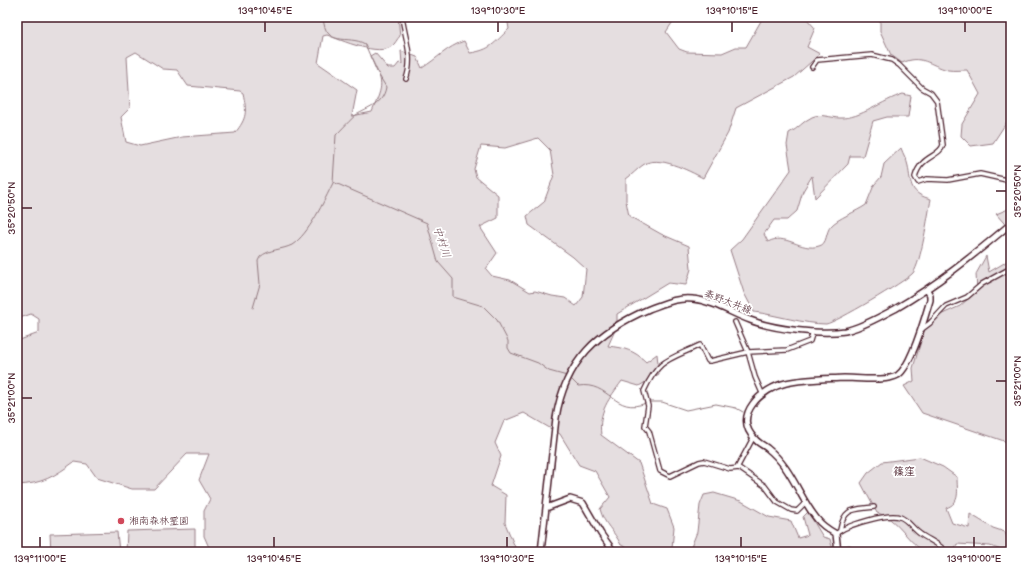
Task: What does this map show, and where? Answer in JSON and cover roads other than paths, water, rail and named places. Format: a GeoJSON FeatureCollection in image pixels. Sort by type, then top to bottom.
{"type":"FeatureCollection","features":[{"type":"Feature","properties":{"kind":"main road","name":"秦野大井線"},"geometry":{"type":"LineString","coordinates":[[541,552],[554,433],[558,408],[566,382],[582,355],[600,338],[622,322],[668,302],[679,299],[703,301],[765,325],[813,331],[844,331],[861,326],[927,290],[1007,227]]}},
{"type":"Feature","properties":{"kind":"main road"},"geometry":{"type":"LineString","coordinates":[[838,552],[836,534],[817,519],[789,472],[777,456],[753,438],[749,429],[747,416],[753,404],[762,393],[777,386],[797,381],[896,376],[906,365],[922,329],[930,300],[930,295],[927,290]]}},
{"type":"Feature","properties":{"kind":"main road"},"geometry":{"type":"LineString","coordinates":[[546,508],[570,499],[575,499],[583,503],[601,534],[614,552]]}},
{"type":"Feature","properties":{"kind":"street"},"geometry":{"type":"LineString","coordinates":[[402,17],[410,55],[409,72],[406,78]]}},
{"type":"Feature","properties":{"kind":"street"},"geometry":{"type":"LineString","coordinates":[[812,67],[817,60],[872,55],[881,57],[899,65],[922,88],[931,93],[937,101],[943,145],[941,151],[928,158],[919,166],[915,177],[918,182],[927,179],[948,180],[980,174],[1011,181]]}},
{"type":"Feature","properties":{"kind":"street"},"geometry":{"type":"LineString","coordinates":[[922,329],[930,324],[946,306],[966,297],[982,284],[1011,268]]}},
{"type":"Feature","properties":{"kind":"street"},"geometry":{"type":"LineString","coordinates":[[735,322],[748,352],[755,377],[762,393]]}},
{"type":"Feature","properties":{"kind":"street"},"geometry":{"type":"LineString","coordinates":[[806,502],[797,511],[791,510],[777,502],[765,486],[743,469],[730,469],[704,461],[670,476],[660,471],[649,430],[645,426],[647,417],[644,391],[654,372],[662,362],[700,345],[708,361],[748,352],[792,348],[810,341],[813,331]]}},
{"type":"Feature","properties":{"kind":"street"},"geometry":{"type":"LineString","coordinates":[[737,468],[753,438]]}},
{"type":"Feature","properties":{"kind":"street"},"geometry":{"type":"LineString","coordinates":[[840,530],[842,518],[846,514],[874,506]]}},
{"type":"Feature","properties":{"kind":"street"},"geometry":{"type":"LineString","coordinates":[[836,534],[840,530],[885,516],[899,516],[909,523],[918,533],[939,544],[946,552]]}},
{"type":"Feature","properties":{"kind":"waterway","name":"中村川"},"geometry":{"type":"LineString","coordinates":[[323,17],[325,27],[328,33],[333,37],[358,41],[365,44],[377,72],[386,87],[382,98],[378,102],[356,115],[336,135],[333,182]]}},
{"type":"Feature","properties":{"kind":"waterway","name":"中村川"},"geometry":{"type":"LineString","coordinates":[[333,182],[427,223],[438,262],[453,279],[453,297],[483,306],[497,320],[508,341],[508,348],[511,353],[538,363],[549,371],[567,376]]}},
{"type":"Feature","properties":{"kind":"waterway"},"geometry":{"type":"LineString","coordinates":[[253,308],[260,284],[258,261],[260,257],[267,252],[292,245],[298,240],[316,217],[333,183]]}},
{"type":"Feature","properties":{"kind":"waterway","name":"中村川"},"geometry":{"type":"LineString","coordinates":[[571,379],[578,386],[598,388],[626,405],[635,406],[646,403]]}},
{"type":"Feature","properties":{"kind":"waterway","name":"中村川"},"geometry":{"type":"LineString","coordinates":[[649,402],[662,402],[686,410],[716,404],[736,408],[743,412]]}},
{"type":"Feature","properties":{"kind":"place","name":"湘南森林霊園"},"geometry":{"type":"Point","coordinates":[121,521]}},
{"type":"Feature","properties":{"kind":"district","name":"篠窪"},"geometry":{"type":"Point","coordinates":[904,471]}}]}
